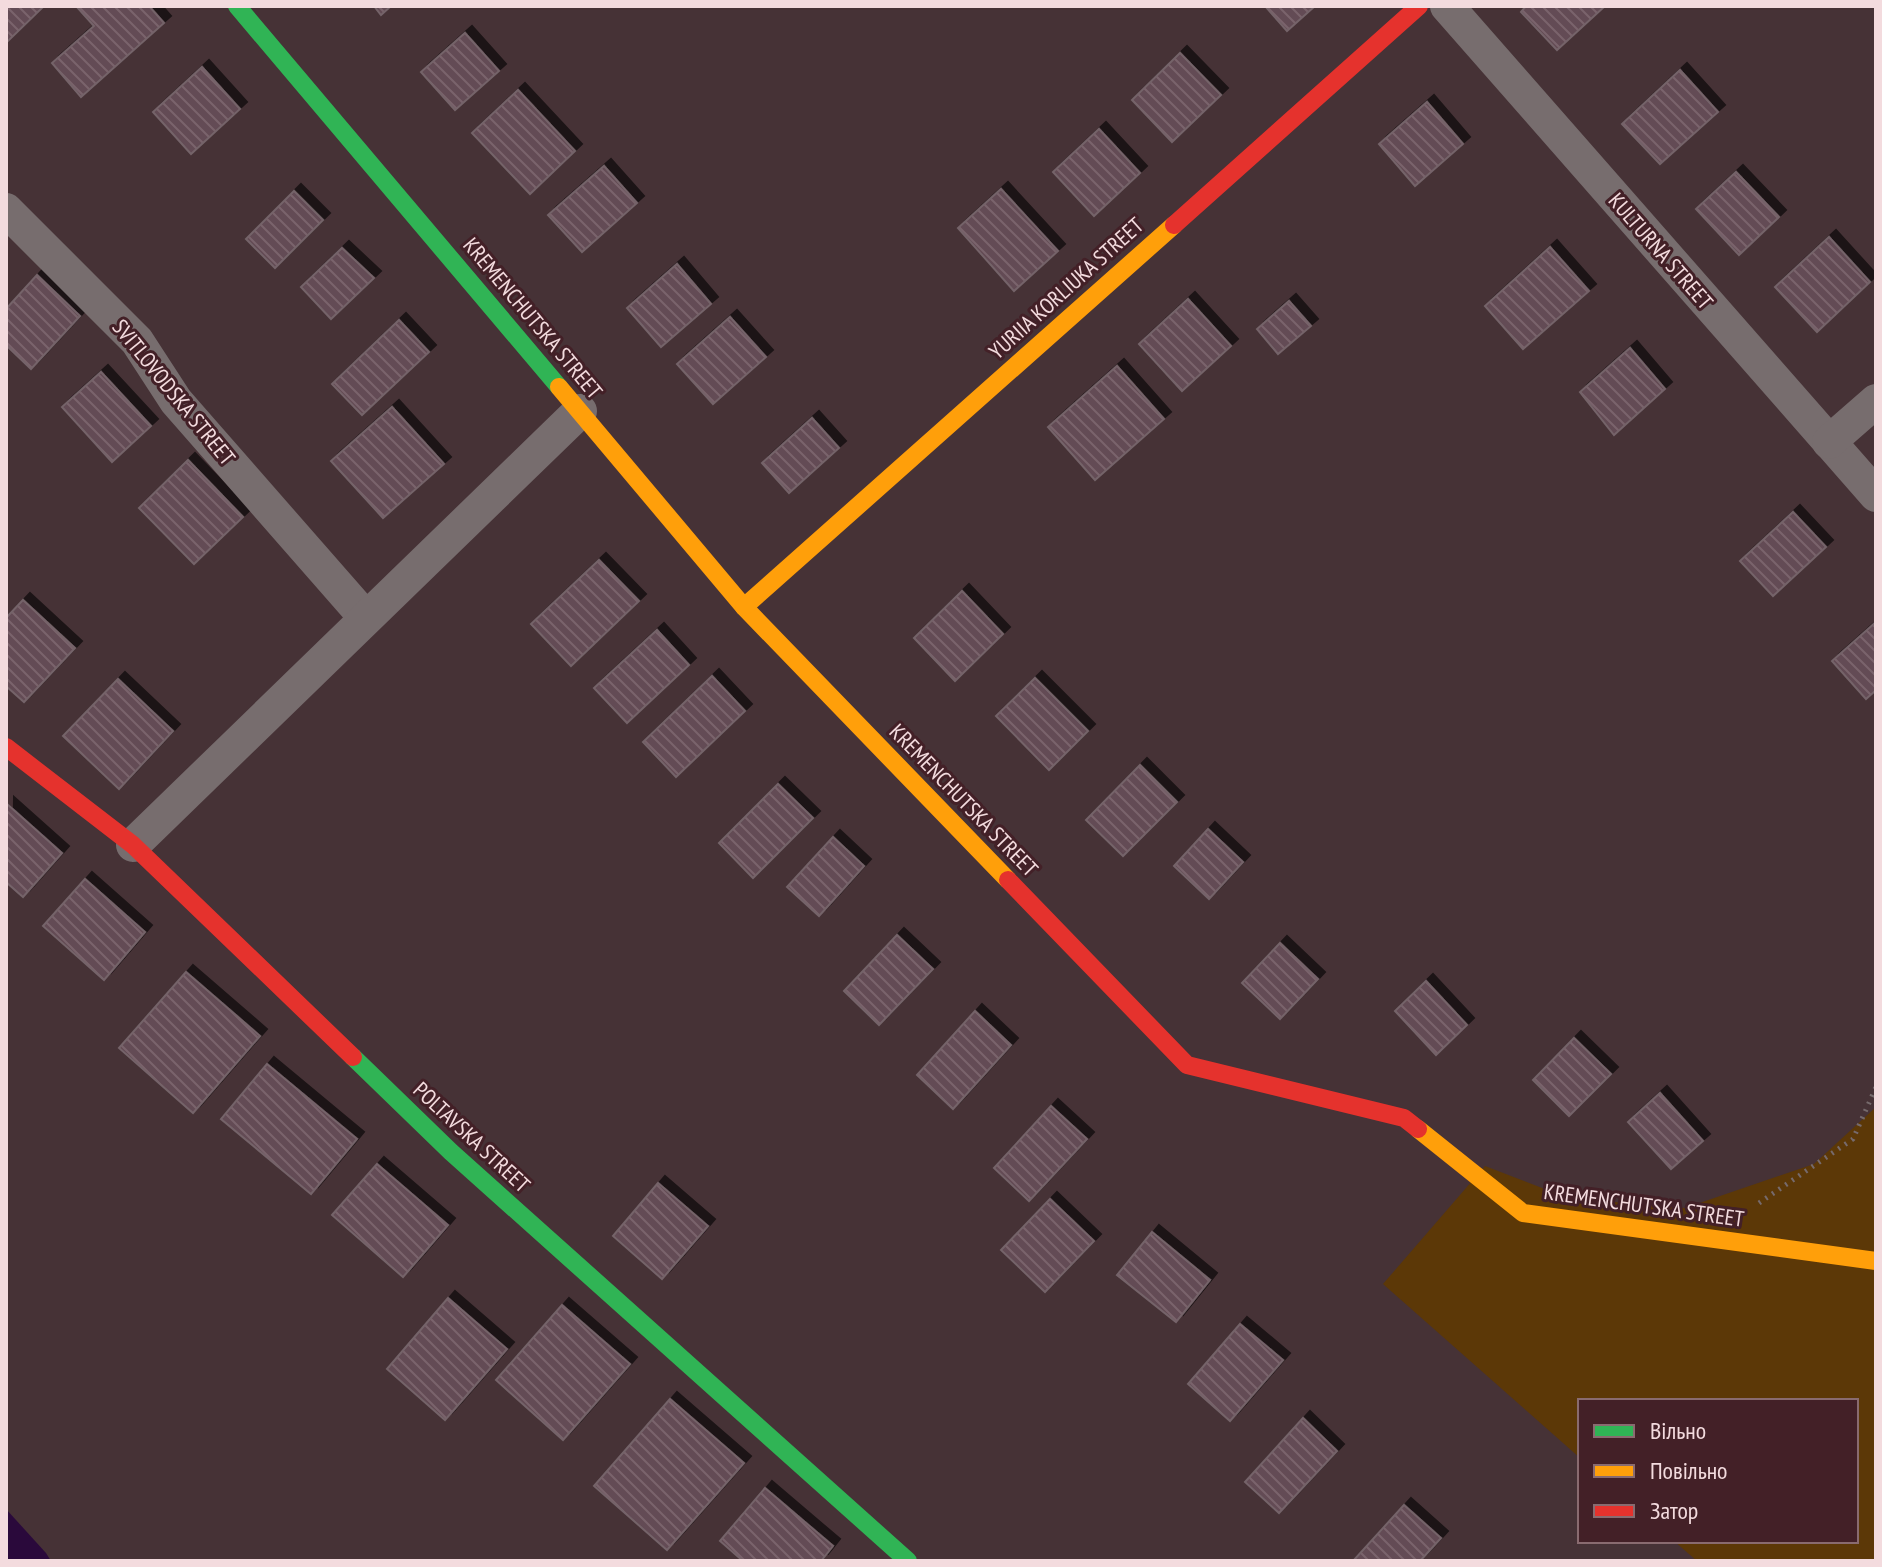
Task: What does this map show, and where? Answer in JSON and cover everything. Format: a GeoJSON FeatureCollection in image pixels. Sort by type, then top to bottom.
{"type":"FeatureCollection","features":[{"type":"Feature","properties":{"kind":"street","name":"KREMENCHUTSKA STREET"},"geometry":{"type":"LineString","coordinates":[[237,6],[744,607],[1187,1065],[1404,1118],[1523,1213],[1876,1261]]}},
{"type":"Feature","properties":{"kind":"street","name":"YURIIA KORLIUKA STREET"},"geometry":{"type":"LineString","coordinates":[[744,607],[1419,6]]}},
{"type":"Feature","properties":{"kind":"street","name":"KULTURNA STREET"},"geometry":{"type":"LineString","coordinates":[[1447,6],[1876,495]]}},
{"type":"Feature","properties":{"kind":"street","name":"SVITLOVODSKA STREET"},"geometry":{"type":"LineString","coordinates":[[6,210],[137,341],[176,401],[366,618]]}},
{"type":"Feature","properties":{"kind":"street"},"geometry":{"type":"LineString","coordinates":[[1829,442],[1876,401]]}},
{"type":"Feature","properties":{"kind":"street"},"geometry":{"type":"LineString","coordinates":[[133,845],[580,411]]}},
{"type":"Feature","properties":{"kind":"street","name":"POLTAVSKA STREET"},"geometry":{"type":"LineString","coordinates":[[6,747],[133,845],[451,1152],[908,1561]]}},
{"type":"Feature","properties":{"kind":"path"},"geometry":{"type":"LineString","coordinates":[[1709,1238],[1853,1139],[1876,1087]]}},
{"type":"Feature","properties":{"kind":"shaded area"},"geometry":{"type":"Polygon","coordinates":[[[1876,1107],[1876,1561],[1697,1561],[1676,1543],[1858,1543],[1858,1399],[1578,1399],[1578,1456],[1383,1284],[1485,1166],[1568,1198],[1685,1208],[1814,1164],[1876,1107]]]}},
{"type":"Feature","properties":{"kind":"shaded area"},"geometry":{"type":"Polygon","coordinates":[[[6,1509],[46,1553],[51,1561],[6,1561],[6,1509]]]}},
{"type":"Feature","properties":{"kind":"building"},"geometry":{"type":"Polygon","coordinates":[[[6,6],[44,6],[6,43],[6,6]]]}},
{"type":"Feature","properties":{"kind":"building"},"geometry":{"type":"Polygon","coordinates":[[[76,6],[149,6],[164,23],[81,97],[52,63],[94,26],[76,6]]]}},
{"type":"Feature","properties":{"kind":"building"},"geometry":{"type":"Polygon","coordinates":[[[374,6],[391,6],[381,15],[374,6]]]}},
{"type":"Feature","properties":{"kind":"building"},"geometry":{"type":"Polygon","coordinates":[[[1265,6],[1315,6],[1287,31],[1265,6]]]}},
{"type":"Feature","properties":{"kind":"building"},"geometry":{"type":"Polygon","coordinates":[[[1526,6],[1605,6],[1557,50],[1521,12],[1526,6]]]}},
{"type":"Feature","properties":{"kind":"building"},"geometry":{"type":"Polygon","coordinates":[[[465,33],[499,71],[455,110],[421,72],[465,33]]]}},
{"type":"Feature","properties":{"kind":"building"},"geometry":{"type":"Polygon","coordinates":[[[1180,53],[1221,95],[1172,142],[1132,100],[1180,53]]]}},
{"type":"Feature","properties":{"kind":"building"},"geometry":{"type":"Polygon","coordinates":[[[202,67],[240,109],[191,154],[153,112],[202,67]]]}},
{"type":"Feature","properties":{"kind":"building"},"geometry":{"type":"Polygon","coordinates":[[[1680,70],[1718,112],[1660,164],[1622,124],[1680,70]]]}},
{"type":"Feature","properties":{"kind":"building"},"geometry":{"type":"Polygon","coordinates":[[[518,90],[575,151],[530,194],[472,133],[518,90]]]}},
{"type":"Feature","properties":{"kind":"building"},"geometry":{"type":"Polygon","coordinates":[[[1427,102],[1463,144],[1415,186],[1379,144],[1427,102]]]}},
{"type":"Feature","properties":{"kind":"building"},"geometry":{"type":"Polygon","coordinates":[[[1099,129],[1140,173],[1094,216],[1053,172],[1099,129]]]}},
{"type":"Feature","properties":{"kind":"building"},"geometry":{"type":"Polygon","coordinates":[[[604,166],[637,203],[582,252],[548,215],[604,166]]]}},
{"type":"Feature","properties":{"kind":"building"},"geometry":{"type":"Polygon","coordinates":[[[1736,172],[1779,217],[1739,255],[1696,209],[1736,172]]]}},
{"type":"Feature","properties":{"kind":"building"},"geometry":{"type":"Polygon","coordinates":[[[1001,189],[1058,251],[1014,291],[958,228],[1001,189]]]}},
{"type":"Feature","properties":{"kind":"building"},"geometry":{"type":"Polygon","coordinates":[[[294,191],[323,220],[275,268],[246,239],[294,191]]]}},
{"type":"Feature","properties":{"kind":"building"},"geometry":{"type":"Polygon","coordinates":[[[1829,237],[1870,282],[1817,332],[1775,287],[1829,237]]]}},
{"type":"Feature","properties":{"kind":"building"},"geometry":{"type":"Polygon","coordinates":[[[1550,247],[1589,291],[1523,349],[1485,306],[1550,247]]]}},
{"type":"Feature","properties":{"kind":"building"},"geometry":{"type":"Polygon","coordinates":[[[342,248],[374,278],[331,319],[301,287],[342,248]]]}},
{"type":"Feature","properties":{"kind":"building"},"geometry":{"type":"Polygon","coordinates":[[[677,264],[711,304],[661,347],[627,308],[677,264]]]}},
{"type":"Feature","properties":{"kind":"building"},"geometry":{"type":"Polygon","coordinates":[[[37,275],[80,316],[31,369],[6,345],[6,309],[37,275]]]}},
{"type":"Feature","properties":{"kind":"building"},"geometry":{"type":"Polygon","coordinates":[[[1188,299],[1231,346],[1182,391],[1139,344],[1188,299]]]}},
{"type":"Feature","properties":{"kind":"building"},"geometry":{"type":"Polygon","coordinates":[[[1289,301],[1311,326],[1278,354],[1257,329],[1289,301]]]}},
{"type":"Feature","properties":{"kind":"building"},"geometry":{"type":"Polygon","coordinates":[[[730,317],[766,357],[713,404],[677,364],[730,317]]]}},
{"type":"Feature","properties":{"kind":"building"},"geometry":{"type":"Polygon","coordinates":[[[399,320],[429,352],[362,415],[332,384],[399,320]]]}},
{"type":"Feature","properties":{"kind":"building"},"geometry":{"type":"Polygon","coordinates":[[[1630,348],[1665,389],[1614,435],[1580,392],[1630,348]]]}},
{"type":"Feature","properties":{"kind":"building"},"geometry":{"type":"Polygon","coordinates":[[[1117,366],[1164,419],[1095,480],[1048,427],[1117,366]]]}},
{"type":"Feature","properties":{"kind":"building"},"geometry":{"type":"Polygon","coordinates":[[[101,372],[151,426],[112,462],[62,407],[101,372]]]}},
{"type":"Feature","properties":{"kind":"building"},"geometry":{"type":"Polygon","coordinates":[[[392,407],[444,464],[383,518],[331,461],[392,407]]]}},
{"type":"Feature","properties":{"kind":"building"},"geometry":{"type":"Polygon","coordinates":[[[812,418],[839,448],[789,493],[762,463],[812,418]]]}},
{"type":"Feature","properties":{"kind":"building"},"geometry":{"type":"Polygon","coordinates":[[[188,460],[243,517],[194,564],[139,508],[188,460]]]}},
{"type":"Feature","properties":{"kind":"building"},"geometry":{"type":"Polygon","coordinates":[[[1793,512],[1826,547],[1773,596],[1740,561],[1793,512]]]}},
{"type":"Feature","properties":{"kind":"building"},"geometry":{"type":"Polygon","coordinates":[[[599,560],[639,601],[571,666],[531,624],[599,560]]]}},
{"type":"Feature","properties":{"kind":"building"},"geometry":{"type":"Polygon","coordinates":[[[962,591],[1003,634],[955,681],[914,638],[962,591]]]}},
{"type":"Feature","properties":{"kind":"building"},"geometry":{"type":"Polygon","coordinates":[[[23,600],[75,648],[24,702],[6,686],[6,618],[23,600]]]}},
{"type":"Feature","properties":{"kind":"building"},"geometry":{"type":"Polygon","coordinates":[[[1876,622],[1876,690],[1866,699],[1832,661],[1876,622]]]}},
{"type":"Feature","properties":{"kind":"building"},"geometry":{"type":"Polygon","coordinates":[[[657,630],[689,665],[627,723],[594,688],[657,630]]]}},
{"type":"Feature","properties":{"kind":"building"},"geometry":{"type":"Polygon","coordinates":[[[712,676],[745,711],[676,777],[643,742],[712,676]]]}},
{"type":"Feature","properties":{"kind":"building"},"geometry":{"type":"Polygon","coordinates":[[[1035,678],[1088,731],[1049,770],[996,716],[1035,678]]]}},
{"type":"Feature","properties":{"kind":"building"},"geometry":{"type":"Polygon","coordinates":[[[118,679],[173,731],[119,789],[63,736],[118,679]]]}},
{"type":"Feature","properties":{"kind":"building"},"geometry":{"type":"Polygon","coordinates":[[[1140,765],[1177,802],[1123,856],[1086,820],[1140,765]]]}},
{"type":"Feature","properties":{"kind":"building"},"geometry":{"type":"Polygon","coordinates":[[[778,784],[813,818],[753,878],[719,843],[778,784]]]}},
{"type":"Feature","properties":{"kind":"building"},"geometry":{"type":"Polygon","coordinates":[[[7,804],[62,853],[23,897],[6,882],[7,804]]]}},
{"type":"Feature","properties":{"kind":"building"},"geometry":{"type":"Polygon","coordinates":[[[1208,829],[1243,862],[1209,899],[1174,866],[1208,829]]]}},
{"type":"Feature","properties":{"kind":"building"},"geometry":{"type":"Polygon","coordinates":[[[833,837],[864,866],[819,916],[787,887],[833,837]]]}},
{"type":"Feature","properties":{"kind":"building"},"geometry":{"type":"Polygon","coordinates":[[[85,879],[145,932],[104,980],[43,926],[85,879]]]}},
{"type":"Feature","properties":{"kind":"building"},"geometry":{"type":"Polygon","coordinates":[[[897,935],[933,969],[879,1025],[844,991],[897,935]]]}},
{"type":"Feature","properties":{"kind":"building"},"geometry":{"type":"Polygon","coordinates":[[[1280,943],[1318,979],[1280,1019],[1242,983],[1280,943]]]}},
{"type":"Feature","properties":{"kind":"building"},"geometry":{"type":"Polygon","coordinates":[[[186,972],[260,1036],[193,1113],[119,1048],[186,972]]]}},
{"type":"Feature","properties":{"kind":"building"},"geometry":{"type":"Polygon","coordinates":[[[1426,981],[1467,1025],[1436,1055],[1395,1011],[1426,981]]]}},
{"type":"Feature","properties":{"kind":"building"},"geometry":{"type":"Polygon","coordinates":[[[975,1011],[1011,1045],[953,1109],[917,1075],[975,1011]]]}},
{"type":"Feature","properties":{"kind":"building"},"geometry":{"type":"Polygon","coordinates":[[[1574,1038],[1611,1074],[1569,1116],[1533,1080],[1574,1038]]]}},
{"type":"Feature","properties":{"kind":"building"},"geometry":{"type":"Polygon","coordinates":[[[267,1064],[357,1139],[311,1194],[221,1119],[267,1064]]]}},
{"type":"Feature","properties":{"kind":"building"},"geometry":{"type":"Polygon","coordinates":[[[1660,1093],[1703,1141],[1671,1169],[1628,1122],[1660,1093]]]}},
{"type":"Feature","properties":{"kind":"building"},"geometry":{"type":"Polygon","coordinates":[[[1051,1106],[1087,1139],[1029,1201],[994,1168],[1051,1106]]]}},
{"type":"Feature","properties":{"kind":"building"},"geometry":{"type":"Polygon","coordinates":[[[377,1164],[448,1225],[403,1277],[332,1215],[377,1164]]]}},
{"type":"Feature","properties":{"kind":"building"},"geometry":{"type":"Polygon","coordinates":[[[658,1183],[708,1226],[662,1279],[613,1236],[658,1183]]]}},
{"type":"Feature","properties":{"kind":"building"},"geometry":{"type":"Polygon","coordinates":[[[1050,1199],[1094,1241],[1045,1292],[1001,1250],[1050,1199]]]}},
{"type":"Feature","properties":{"kind":"building"},"geometry":{"type":"Polygon","coordinates":[[[1152,1232],[1210,1280],[1176,1322],[1117,1275],[1152,1232]]]}},
{"type":"Feature","properties":{"kind":"building"},"geometry":{"type":"Polygon","coordinates":[[[448,1298],[507,1349],[445,1420],[387,1369],[448,1298]]]}},
{"type":"Feature","properties":{"kind":"building"},"geometry":{"type":"Polygon","coordinates":[[[562,1305],[630,1364],[563,1440],[496,1380],[562,1305]]]}},
{"type":"Feature","properties":{"kind":"building"},"geometry":{"type":"Polygon","coordinates":[[[1240,1324],[1283,1360],[1230,1421],[1188,1384],[1240,1324]]]}},
{"type":"Feature","properties":{"kind":"building"},"geometry":{"type":"Polygon","coordinates":[[[670,1399],[744,1463],[667,1550],[594,1486],[670,1399]]]}},
{"type":"Feature","properties":{"kind":"building"},"geometry":{"type":"Polygon","coordinates":[[[1303,1418],[1337,1451],[1279,1513],[1245,1482],[1303,1418]]]}},
{"type":"Feature","properties":{"kind":"building"},"geometry":{"type":"Polygon","coordinates":[[[765,1488],[833,1546],[821,1561],[743,1561],[720,1541],[765,1488]]]}},
{"type":"Feature","properties":{"kind":"building"},"geometry":{"type":"Polygon","coordinates":[[[1404,1505],[1441,1538],[1420,1561],[1353,1561],[1404,1505]]]}},
{"type":"Feature","properties":{"kind":"traffic: fast"},"geometry":{"type":"LineString","coordinates":[[237,6],[559,387]]}},
{"type":"Feature","properties":{"kind":"traffic: fast"},"geometry":{"type":"LineString","coordinates":[[353,1057],[451,1152],[908,1561]]}},
{"type":"Feature","properties":{"kind":"traffic: slow"},"geometry":{"type":"LineString","coordinates":[[744,607],[1174,225]]}},
{"type":"Feature","properties":{"kind":"traffic: slow"},"geometry":{"type":"LineString","coordinates":[[559,387],[744,607],[1008,880]]}},
{"type":"Feature","properties":{"kind":"traffic: slow"},"geometry":{"type":"LineString","coordinates":[[1418,1129],[1523,1213],[1876,1261]]}},
{"type":"Feature","properties":{"kind":"traffic: jam"},"geometry":{"type":"LineString","coordinates":[[1174,225],[1419,6]]}},
{"type":"Feature","properties":{"kind":"traffic: jam"},"geometry":{"type":"LineString","coordinates":[[6,747],[133,845],[353,1057]]}},
{"type":"Feature","properties":{"kind":"traffic: jam"},"geometry":{"type":"LineString","coordinates":[[1008,880],[1187,1065],[1404,1118],[1418,1129]]}}]}
